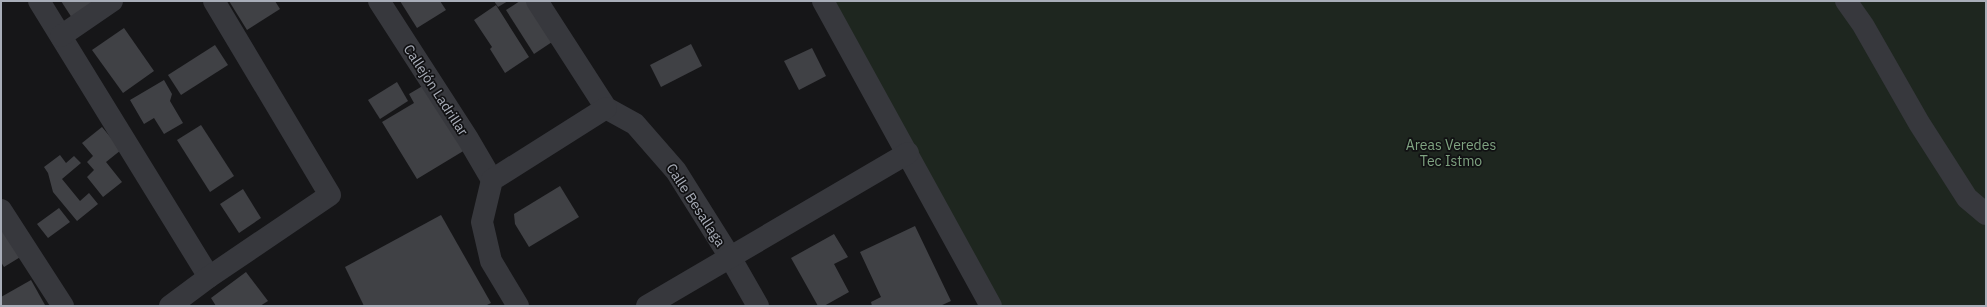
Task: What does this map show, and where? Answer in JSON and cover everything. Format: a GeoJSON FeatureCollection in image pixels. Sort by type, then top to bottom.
{"type":"FeatureCollection","features":[{"type":"Feature","properties":{"kind":"street"},"geometry":{"type":"LineString","coordinates":[[39,1],[210,277]]}},
{"type":"Feature","properties":{"kind":"street"},"geometry":{"type":"LineString","coordinates":[[61,36],[112,1]]}},
{"type":"Feature","properties":{"kind":"street"},"geometry":{"type":"LineString","coordinates":[[170,306],[330,195],[214,1]]}},
{"type":"Feature","properties":{"kind":"street","name":"Callejón Ladrillar"},"geometry":{"type":"LineString","coordinates":[[379,1],[468,139],[492,180]]}},
{"type":"Feature","properties":{"kind":"street","name":"Calle Besallaga"},"geometry":{"type":"LineString","coordinates":[[537,1],[606,108],[635,124],[676,171],[730,257],[758,306]]}},
{"type":"Feature","properties":{"kind":"street"},"geometry":{"type":"LineString","coordinates":[[823,1],[991,306]]}},
{"type":"Feature","properties":{"kind":"street"},"geometry":{"type":"LineString","coordinates":[[1846,1],[1863,25],[1919,123],[1967,198],[1986,214]]}},
{"type":"Feature","properties":{"kind":"street"},"geometry":{"type":"LineString","coordinates":[[518,306],[492,261],[482,222],[492,180],[606,108]]}},
{"type":"Feature","properties":{"kind":"street"},"geometry":{"type":"LineString","coordinates":[[647,306],[908,153]]}},
{"type":"Feature","properties":{"kind":"street"},"geometry":{"type":"LineString","coordinates":[[1,210],[63,306]]}},
{"type":"Feature","properties":{"kind":"green space","name":"Areas Veredes Tec Istmo"},"geometry":{"type":"Polygon","coordinates":[[[835,1],[1986,1],[1986,306],[996,306],[835,1]]]}},
{"type":"Feature","properties":{"kind":"building"},"geometry":{"type":"Polygon","coordinates":[[[61,1],[98,1],[72,18],[61,1]]]}},
{"type":"Feature","properties":{"kind":"building"},"geometry":{"type":"Polygon","coordinates":[[[229,1],[275,1],[280,9],[247,30],[229,1]]]}},
{"type":"Feature","properties":{"kind":"building"},"geometry":{"type":"Polygon","coordinates":[[[400,1],[440,1],[446,10],[417,28],[400,1]]]}},
{"type":"Feature","properties":{"kind":"building"},"geometry":{"type":"Polygon","coordinates":[[[494,1],[508,1],[498,7],[494,1]]]}},
{"type":"Feature","properties":{"kind":"building"},"geometry":{"type":"Polygon","coordinates":[[[520,1],[526,1],[552,42],[534,54],[506,10],[520,1]]]}},
{"type":"Feature","properties":{"kind":"building"},"geometry":{"type":"Polygon","coordinates":[[[496,5],[529,57],[505,73],[490,49],[492,47],[474,20],[496,5]]]}},
{"type":"Feature","properties":{"kind":"building"},"geometry":{"type":"Polygon","coordinates":[[[124,28],[154,71],[123,93],[92,50],[124,28]]]}},
{"type":"Feature","properties":{"kind":"building"},"geometry":{"type":"Polygon","coordinates":[[[691,44],[702,66],[661,87],[650,65],[691,44]]]}},
{"type":"Feature","properties":{"kind":"building"},"geometry":{"type":"Polygon","coordinates":[[[215,45],[228,65],[181,95],[168,75],[215,45]]]}},
{"type":"Feature","properties":{"kind":"building"},"geometry":{"type":"Polygon","coordinates":[[[812,48],[826,76],[799,90],[784,61],[812,48]]]}},
{"type":"Feature","properties":{"kind":"building"},"geometry":{"type":"Polygon","coordinates":[[[164,80],[172,94],[170,101],[183,123],[164,134],[154,118],[144,124],[130,100],[164,80]]]}},
{"type":"Feature","properties":{"kind":"building"},"geometry":{"type":"Polygon","coordinates":[[[397,82],[408,101],[380,119],[368,100],[397,82]]]}},
{"type":"Feature","properties":{"kind":"building"},"geometry":{"type":"Polygon","coordinates":[[[426,84],[465,150],[417,179],[382,122],[414,103],[409,94],[426,84]]]}},
{"type":"Feature","properties":{"kind":"building"},"geometry":{"type":"Polygon","coordinates":[[[201,125],[234,176],[210,192],[177,140],[201,125]]]}},
{"type":"Feature","properties":{"kind":"building"},"geometry":{"type":"Polygon","coordinates":[[[102,127],[121,150],[106,162],[122,182],[103,197],[87,177],[94,170],[87,162],[93,156],[82,143],[102,127]]]}},
{"type":"Feature","properties":{"kind":"building"},"geometry":{"type":"Polygon","coordinates":[[[60,155],[66,163],[74,156],[81,163],[62,179],[80,201],[89,193],[98,204],[77,221],[53,192],[48,173],[44,167],[60,155]]]}},
{"type":"Feature","properties":{"kind":"building"},"geometry":{"type":"Polygon","coordinates":[[[560,186],[579,217],[529,247],[515,224],[514,214],[560,186]]]}},
{"type":"Feature","properties":{"kind":"building"},"geometry":{"type":"Polygon","coordinates":[[[243,189],[261,218],[239,233],[220,204],[243,189]]]}},
{"type":"Feature","properties":{"kind":"building"},"geometry":{"type":"Polygon","coordinates":[[[59,208],[70,222],[48,238],[37,224],[59,208]]]}},
{"type":"Feature","properties":{"kind":"building"},"geometry":{"type":"Polygon","coordinates":[[[441,215],[491,303],[485,306],[364,306],[345,267],[441,215]]]}},
{"type":"Feature","properties":{"kind":"building"},"geometry":{"type":"Polygon","coordinates":[[[1,223],[22,256],[4,267],[1,262],[1,223]]]}},
{"type":"Feature","properties":{"kind":"building"},"geometry":{"type":"Polygon","coordinates":[[[915,226],[951,301],[940,306],[872,306],[871,302],[881,297],[860,252],[915,226]]]}},
{"type":"Feature","properties":{"kind":"building"},"geometry":{"type":"Polygon","coordinates":[[[834,234],[848,257],[834,264],[849,292],[824,306],[818,306],[791,258],[834,234]]]}},
{"type":"Feature","properties":{"kind":"building"},"geometry":{"type":"Polygon","coordinates":[[[246,272],[268,301],[260,306],[216,306],[211,298],[246,272]]]}},
{"type":"Feature","properties":{"kind":"building"},"geometry":{"type":"Polygon","coordinates":[[[31,280],[45,305],[1,306],[1,297],[31,280]]]}}]}
